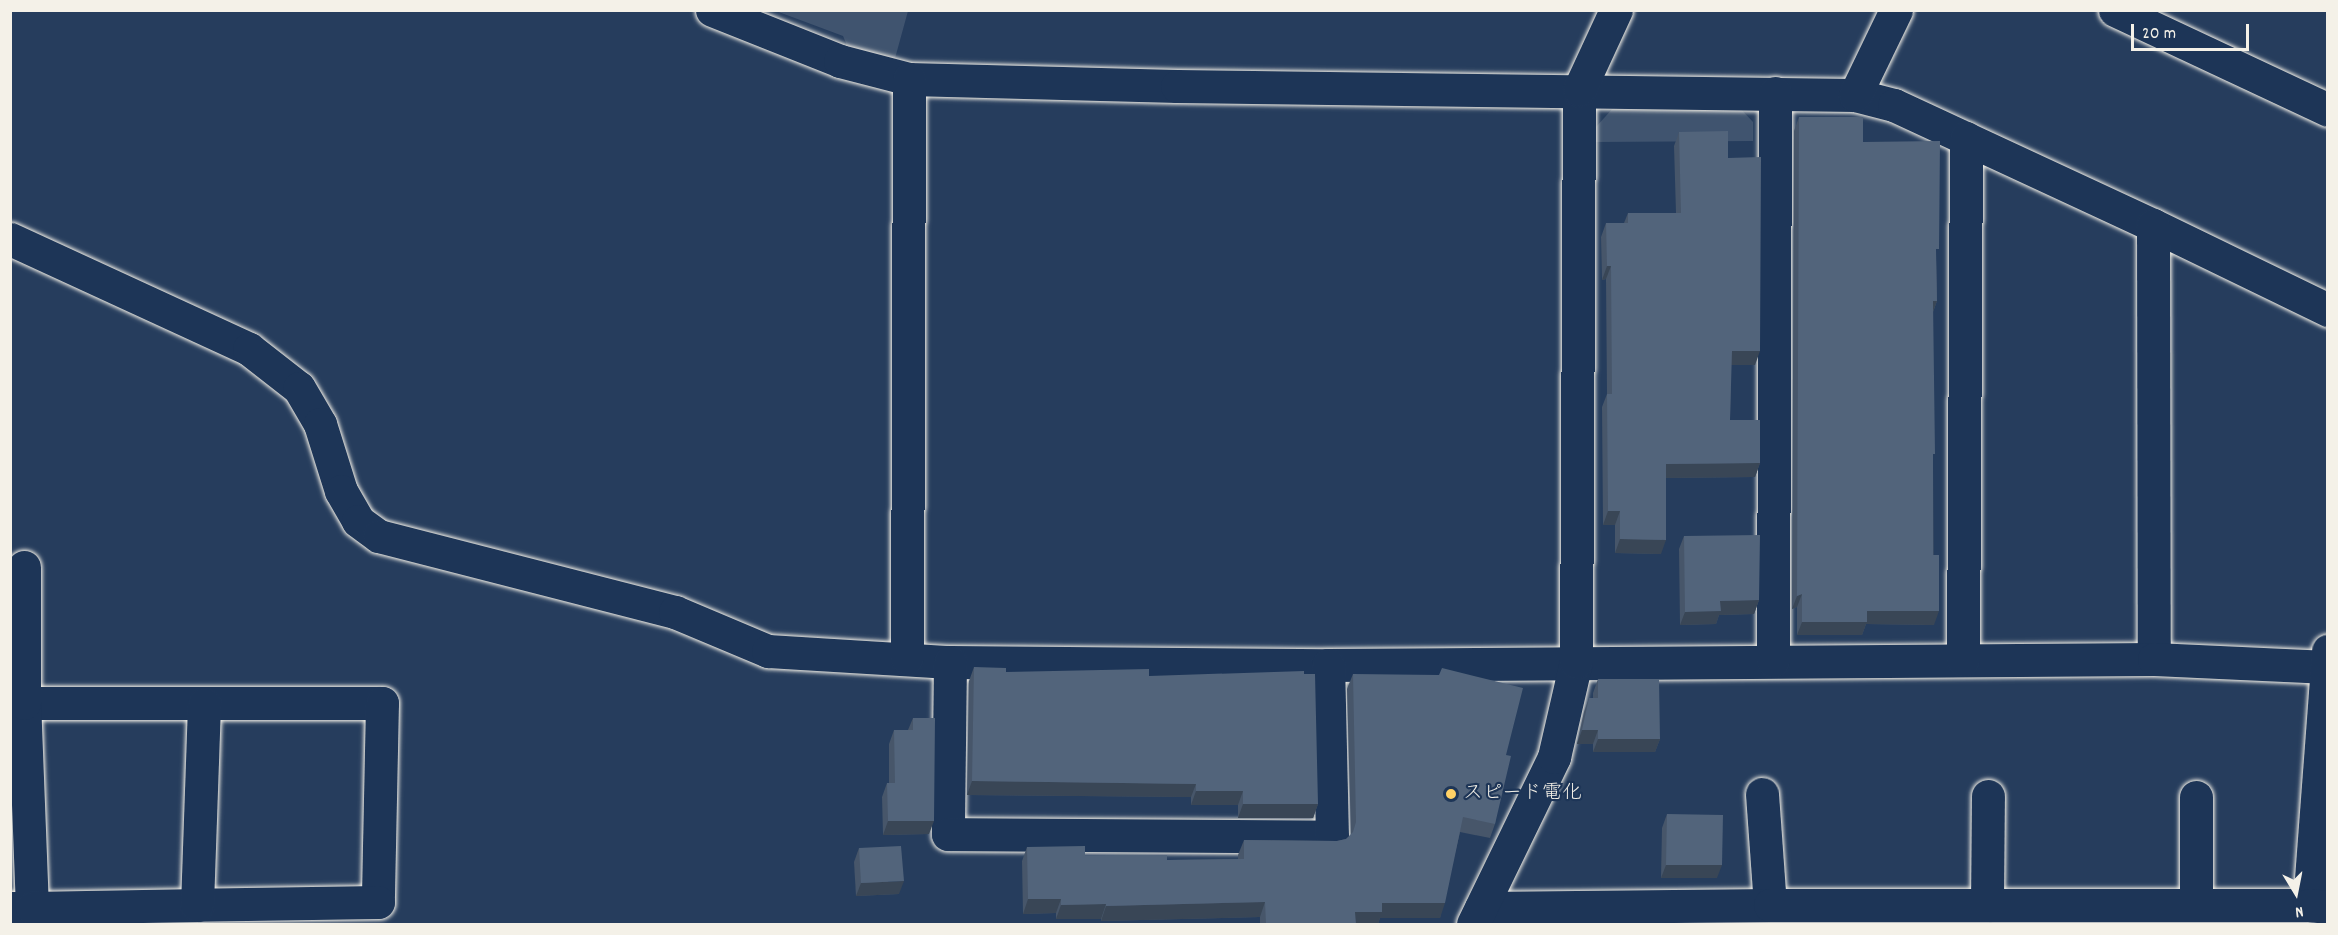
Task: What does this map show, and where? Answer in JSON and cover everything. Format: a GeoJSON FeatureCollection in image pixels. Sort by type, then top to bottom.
{"type":"FeatureCollection","features":[{"type":"Feature","properties":{"kind":"street"},"geometry":{"type":"LineString","coordinates":[[712,10],[840,61],[909,79],[1177,86],[1855,95],[1894,105],[2153,225],[2328,310]]}},
{"type":"Feature","properties":{"kind":"street"},"geometry":{"type":"LineString","coordinates":[[1616,10],[1579,90],[1576,662],[1554,757],[1477,916],[1770,905],[2318,906],[2328,651]]}},
{"type":"Feature","properties":{"kind":"street"},"geometry":{"type":"LineString","coordinates":[[1855,95],[1896,10]]}},
{"type":"Feature","properties":{"kind":"street"},"geometry":{"type":"LineString","coordinates":[[2115,10],[2328,110]]}},
{"type":"Feature","properties":{"kind":"street"},"geometry":{"type":"LineString","coordinates":[[907,658],[909,79]]}},
{"type":"Feature","properties":{"kind":"street"},"geometry":{"type":"LineString","coordinates":[[1773,661],[1775,93]]}},
{"type":"Feature","properties":{"kind":"street"},"geometry":{"type":"LineString","coordinates":[[1963,660],[1966,138]]}},
{"type":"Feature","properties":{"kind":"street"},"geometry":{"type":"LineString","coordinates":[[2153,225],[2154,659]]}},
{"type":"Feature","properties":{"kind":"street"},"geometry":{"type":"LineString","coordinates":[[10,239],[249,350],[299,388],[320,424],[341,491],[358,521],[379,536],[675,612],[768,651],[950,662],[1328,664],[2154,659],[2327,667]]}},
{"type":"Feature","properties":{"kind":"street"},"geometry":{"type":"LineString","coordinates":[[17,703],[382,703],[378,903],[21,908],[17,703],[24,567]]}},
{"type":"Feature","properties":{"kind":"street"},"geometry":{"type":"LineString","coordinates":[[950,662],[948,834],[1332,837],[1328,664]]}},
{"type":"Feature","properties":{"kind":"street"},"geometry":{"type":"LineString","coordinates":[[197,905],[204,704]]}},
{"type":"Feature","properties":{"kind":"street"},"geometry":{"type":"LineString","coordinates":[[1762,794],[1770,905]]}},
{"type":"Feature","properties":{"kind":"street"},"geometry":{"type":"LineString","coordinates":[[1987,905],[1988,796]]}},
{"type":"Feature","properties":{"kind":"street"},"geometry":{"type":"LineString","coordinates":[[2196,797],[2196,905]]}},
{"type":"Feature","properties":{"kind":"shaded area"},"geometry":{"type":"Polygon","coordinates":[[[776,11],[908,11],[894,62],[849,50],[843,36],[776,11]]]}},
{"type":"Feature","properties":{"kind":"shaded area"},"geometry":{"type":"Polygon","coordinates":[[[1738,106],[1753,122],[1753,141],[1596,142],[1596,127],[1614,107],[1738,106]]]}},
{"type":"Feature","properties":{"kind":"building"},"geometry":{"type":"Polygon","coordinates":[[[1799,117],[1863,117],[1863,142],[1940,141],[1939,249],[1936,249],[1937,301],[1933,301],[1935,454],[1933,454],[1933,555],[1939,555],[1939,611],[1867,611],[1867,622],[1802,622],[1802,594],[1797,596],[1799,117]]]}},
{"type":"Feature","properties":{"kind":"building"},"geometry":{"type":"Polygon","coordinates":[[[1728,131],[1728,158],[1761,157],[1760,351],[1732,351],[1730,420],[1760,420],[1760,463],[1666,464],[1666,540],[1620,539],[1620,511],[1608,511],[1607,394],[1612,394],[1611,266],[1607,266],[1606,223],[1628,223],[1628,213],[1681,213],[1679,132],[1728,131]]]}},
{"type":"Feature","properties":{"kind":"building"},"geometry":{"type":"Polygon","coordinates":[[[1760,535],[1759,600],[1720,601],[1721,611],[1685,612],[1684,536],[1760,535]]]}},
{"type":"Feature","properties":{"kind":"building"},"geometry":{"type":"Polygon","coordinates":[[[974,667],[1006,668],[1006,672],[1149,669],[1149,676],[1304,671],[1304,674],[1315,674],[1318,804],[1243,804],[1243,791],[1196,791],[1196,784],[972,781],[974,667]]]}},
{"type":"Feature","properties":{"kind":"building"},"geometry":{"type":"Polygon","coordinates":[[[1442,668],[1523,688],[1506,755],[1511,756],[1495,824],[1463,817],[1445,903],[1382,903],[1382,912],[1355,912],[1356,924],[1266,924],[1265,902],[1106,906],[1106,904],[1061,905],[1061,899],[1028,899],[1027,847],[1085,846],[1085,856],[1167,855],[1167,860],[1244,859],[1244,840],[1337,841],[1346,839],[1353,832],[1356,822],[1353,674],[1439,675],[1442,668]]]}},
{"type":"Feature","properties":{"kind":"building"},"geometry":{"type":"Polygon","coordinates":[[[1598,679],[1659,679],[1660,739],[1598,739],[1598,730],[1582,730],[1589,698],[1598,698],[1598,679]]]}},
{"type":"Feature","properties":{"kind":"building"},"geometry":{"type":"Polygon","coordinates":[[[913,718],[935,718],[934,821],[888,821],[887,783],[895,783],[894,730],[913,730],[913,718]]]}},
{"type":"Feature","properties":{"kind":"building"},"geometry":{"type":"Polygon","coordinates":[[[1667,814],[1723,815],[1722,865],[1666,865],[1667,814]]]}},
{"type":"Feature","properties":{"kind":"building"},"geometry":{"type":"Polygon","coordinates":[[[901,846],[904,881],[861,883],[859,848],[901,846]]]}},
{"type":"Feature","properties":{"kind":"place","name":"スピード電化"},"geometry":{"type":"Point","coordinates":[1451,794]}}]}
